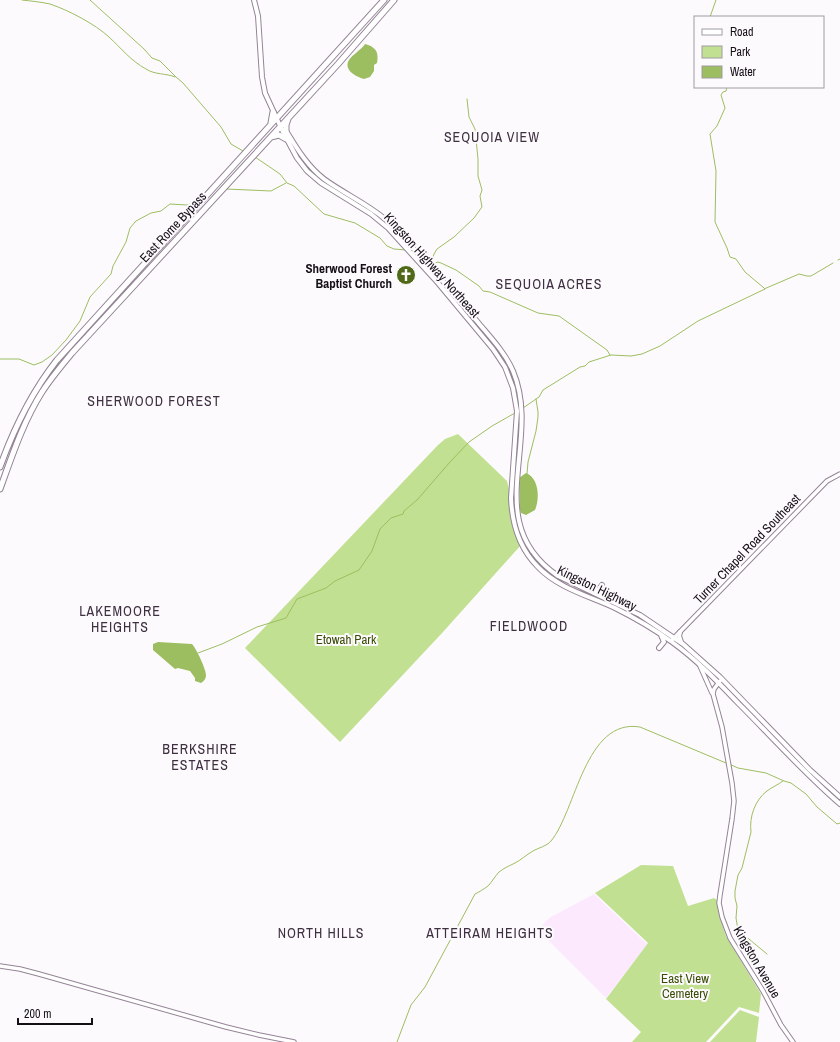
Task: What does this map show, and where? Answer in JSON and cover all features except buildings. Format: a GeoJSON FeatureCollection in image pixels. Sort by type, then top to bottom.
{"type":"FeatureCollection","features":[{"type":"Feature","properties":{"kind":"highway","name":"East Rome Bypass"},"geometry":{"type":"LineString","coordinates":[[0,467],[22,412],[35,389],[57,360],[384,0]]}},
{"type":"Feature","properties":{"kind":"highway","name":"East Rome Bypass"},"geometry":{"type":"LineString","coordinates":[[0,489],[27,420],[42,393],[55,374],[72,353],[281,126],[394,0]]}},
{"type":"Feature","properties":{"kind":"highway"},"geometry":{"type":"LineString","coordinates":[[270,126],[273,110],[285,110]]}},
{"type":"Feature","properties":{"kind":"highway"},"geometry":{"type":"LineString","coordinates":[[286,131],[286,125],[289,117]]}},
{"type":"Feature","properties":{"kind":"highway"},"geometry":{"type":"LineString","coordinates":[[270,138],[279,135],[286,139]]}},
{"type":"Feature","properties":{"kind":"main road","name":"Kingston Highway Northeast"},"geometry":{"type":"LineString","coordinates":[[254,0],[260,26],[263,85],[286,139],[297,158],[311,174],[325,186],[381,222],[438,283],[501,359],[512,384],[519,411]]}},
{"type":"Feature","properties":{"kind":"main road"},"geometry":{"type":"LineString","coordinates":[[281,126],[286,131],[297,150],[316,172],[334,186],[384,218],[453,292],[497,345],[508,362],[518,385],[519,411]]}},
{"type":"Feature","properties":{"kind":"main road","name":"Kingston Highway"},"geometry":{"type":"LineString","coordinates":[[519,411],[516,499],[518,518],[524,537],[537,559],[550,571],[568,582],[640,615],[673,639],[840,804]]}},
{"type":"Feature","properties":{"kind":"main road","name":"Kingston Highway"},"geometry":{"type":"LineString","coordinates":[[519,411],[511,507],[515,528],[527,553],[538,567],[558,582],[630,615],[673,639]]}},
{"type":"Feature","properties":{"kind":"main road"},"geometry":{"type":"LineString","coordinates":[[591,592],[598,590],[602,585]]}},
{"type":"Feature","properties":{"kind":"main road"},"geometry":{"type":"LineString","coordinates":[[603,591],[609,600]]}},
{"type":"Feature","properties":{"kind":"main road"},"geometry":{"type":"LineString","coordinates":[[680,632],[679,636],[683,644]]}},
{"type":"Feature","properties":{"kind":"main road"},"geometry":{"type":"LineString","coordinates":[[659,648],[663,645],[664,641],[660,633]]}},
{"type":"Feature","properties":{"kind":"main road"},"geometry":{"type":"LineString","coordinates":[[673,639],[683,644],[722,679],[806,765],[840,797]]}},
{"type":"Feature","properties":{"kind":"street","name":"Turner Chapel Road Southeast"},"geometry":{"type":"LineString","coordinates":[[673,639],[825,484],[833,477],[840,474]]}},
{"type":"Feature","properties":{"kind":"street","name":"Kingston Avenue"},"geometry":{"type":"LineString","coordinates":[[698,663],[706,676],[713,694],[722,727],[733,793],[732,819],[719,904],[722,917],[730,938],[763,991],[792,1042]]}},
{"type":"Feature","properties":{"kind":"street"},"geometry":{"type":"LineString","coordinates":[[713,694],[714,690],[722,679]]}},
{"type":"Feature","properties":{"kind":"street"},"geometry":{"type":"LineString","coordinates":[[0,966],[20,969],[259,1035],[294,1042]]}},
{"type":"Feature","properties":{"kind":"shaded area"},"geometry":{"type":"Polygon","coordinates":[[[594,894],[647,944],[606,998],[538,930],[549,918],[594,894]]]}},
{"type":"Feature","properties":{"kind":"green space","name":"Etowah Park"},"geometry":{"type":"Polygon","coordinates":[[[458,434],[507,481],[522,544],[443,632],[340,742],[245,648],[438,445],[445,439],[458,434]]]}},
{"type":"Feature","properties":{"kind":"green space","name":"East View Cemetery"},"geometry":{"type":"Polygon","coordinates":[[[641,865],[673,866],[688,906],[714,898],[717,900],[719,916],[726,936],[761,994],[759,1013],[739,1007],[706,1042],[632,1042],[641,1032],[606,999],[648,943],[595,893],[641,865]]]}},
{"type":"Feature","properties":{"kind":"green space"},"geometry":{"type":"Polygon","coordinates":[[[740,1010],[759,1017],[756,1042],[710,1042],[740,1010]]]}},
{"type":"Feature","properties":{"kind":"water"},"geometry":{"type":"Polygon","coordinates":[[[365,44],[376,50],[378,59],[377,63],[374,65],[374,71],[370,77],[364,79],[357,77],[351,72],[348,64],[349,60],[365,44]]]}},
{"type":"Feature","properties":{"kind":"water"},"geometry":{"type":"Polygon","coordinates":[[[526,473],[534,479],[538,500],[535,510],[526,515],[521,513],[520,510],[519,478],[526,473]]]}},
{"type":"Feature","properties":{"kind":"water"},"geometry":{"type":"Polygon","coordinates":[[[158,642],[192,644],[204,668],[206,678],[204,681],[201,683],[195,681],[195,678],[190,671],[178,668],[175,669],[153,650],[153,644],[158,642]]]}},
{"type":"Feature","properties":{"kind":"waterway"},"geometry":{"type":"LineString","coordinates":[[22,0],[50,4],[89,22],[109,37],[141,66],[149,71],[175,77]]}},
{"type":"Feature","properties":{"kind":"waterway"},"geometry":{"type":"LineString","coordinates":[[90,0],[152,58],[160,61],[183,83],[221,127],[231,144],[243,151]]}},
{"type":"Feature","properties":{"kind":"waterway"},"geometry":{"type":"LineString","coordinates":[[710,16],[716,0]]}},
{"type":"Feature","properties":{"kind":"waterway"},"geometry":{"type":"LineString","coordinates":[[727,88],[726,91],[721,95],[725,108],[717,126],[710,134],[716,171],[715,222],[730,257],[736,259],[745,272],[764,288]]}},
{"type":"Feature","properties":{"kind":"waterway"},"geometry":{"type":"LineString","coordinates":[[431,264],[437,249],[454,237],[474,218],[482,207],[480,196],[482,190],[478,176],[475,129],[469,117],[467,99]]}},
{"type":"Feature","properties":{"kind":"waterway"},"geometry":{"type":"LineString","coordinates":[[255,157],[280,174],[287,183],[294,186],[324,214],[355,223],[380,238],[387,246],[394,249],[406,250]]}},
{"type":"Feature","properties":{"kind":"waterway"},"geometry":{"type":"LineString","coordinates":[[226,189],[271,191],[286,183]]}},
{"type":"Feature","properties":{"kind":"waterway"},"geometry":{"type":"LineString","coordinates":[[205,193],[209,188]]}},
{"type":"Feature","properties":{"kind":"waterway"},"geometry":{"type":"LineString","coordinates":[[0,359],[19,359],[34,365],[42,362],[52,355],[66,340],[80,321],[90,297],[111,274],[113,266],[126,242],[130,228],[136,221],[151,213],[161,211],[170,204],[187,205],[198,202]]}},
{"type":"Feature","properties":{"kind":"waterway"},"geometry":{"type":"LineString","coordinates":[[422,255],[431,264]]}},
{"type":"Feature","properties":{"kind":"waterway"},"geometry":{"type":"LineString","coordinates":[[432,264],[438,262],[456,270],[479,286],[483,291],[490,292],[538,313],[559,316],[607,350],[610,355]]}},
{"type":"Feature","properties":{"kind":"waterway"},"geometry":{"type":"LineString","coordinates":[[523,408],[539,397],[543,390],[580,367],[585,366],[589,362],[611,355],[631,356],[642,354],[660,346],[698,321],[764,289],[799,274],[811,276],[833,263]]}},
{"type":"Feature","properties":{"kind":"waterway"},"geometry":{"type":"LineString","coordinates":[[527,474],[528,462],[538,417],[536,399]]}},
{"type":"Feature","properties":{"kind":"waterway"},"geometry":{"type":"LineString","coordinates":[[198,653],[222,644],[257,627],[286,618],[297,599],[326,588],[335,581],[359,570],[372,551],[380,529],[391,518],[403,514],[404,511],[417,500],[469,442],[492,426],[515,413]]}},
{"type":"Feature","properties":{"kind":"waterway"},"geometry":{"type":"LineString","coordinates":[[397,1042],[411,1005],[425,987],[475,894],[488,886],[501,871],[551,841],[560,827],[584,769],[594,751],[606,737],[621,728],[640,727],[726,763]]}},
{"type":"Feature","properties":{"kind":"waterway"},"geometry":{"type":"LineString","coordinates":[[729,764],[738,768],[766,773],[791,783],[806,794],[817,807],[837,824],[840,823]]}},
{"type":"Feature","properties":{"kind":"waterway"},"geometry":{"type":"LineString","coordinates":[[767,954],[738,930],[735,891],[738,875],[742,868],[751,832],[752,815],[756,804],[763,795],[783,781]]}},
{"type":"Feature","properties":{"kind":"place","name":"Sherwood Forest Baptist Church"},"geometry":{"type":"Point","coordinates":[406,275]}},
{"type":"Feature","properties":{"kind":"district","name":"SEQUOIA VIEW"},"geometry":{"type":"Point","coordinates":[492,137]}},
{"type":"Feature","properties":{"kind":"district","name":"SEQUOIA ACRES"},"geometry":{"type":"Point","coordinates":[549,284]}},
{"type":"Feature","properties":{"kind":"district","name":"SHERWOOD FOREST"},"geometry":{"type":"Point","coordinates":[154,401]}},
{"type":"Feature","properties":{"kind":"district","name":"LAKEMOORE HEIGHTS"},"geometry":{"type":"Point","coordinates":[120,620]}},
{"type":"Feature","properties":{"kind":"district","name":"FIELDWOOD"},"geometry":{"type":"Point","coordinates":[529,626]}},
{"type":"Feature","properties":{"kind":"district","name":"BERKSHIRE ESTATES"},"geometry":{"type":"Point","coordinates":[200,758]}},
{"type":"Feature","properties":{"kind":"district","name":"NORTH HILLS"},"geometry":{"type":"Point","coordinates":[321,933]}},
{"type":"Feature","properties":{"kind":"district","name":"ATTEIRAM HEIGHTS"},"geometry":{"type":"Point","coordinates":[490,933]}}]}
